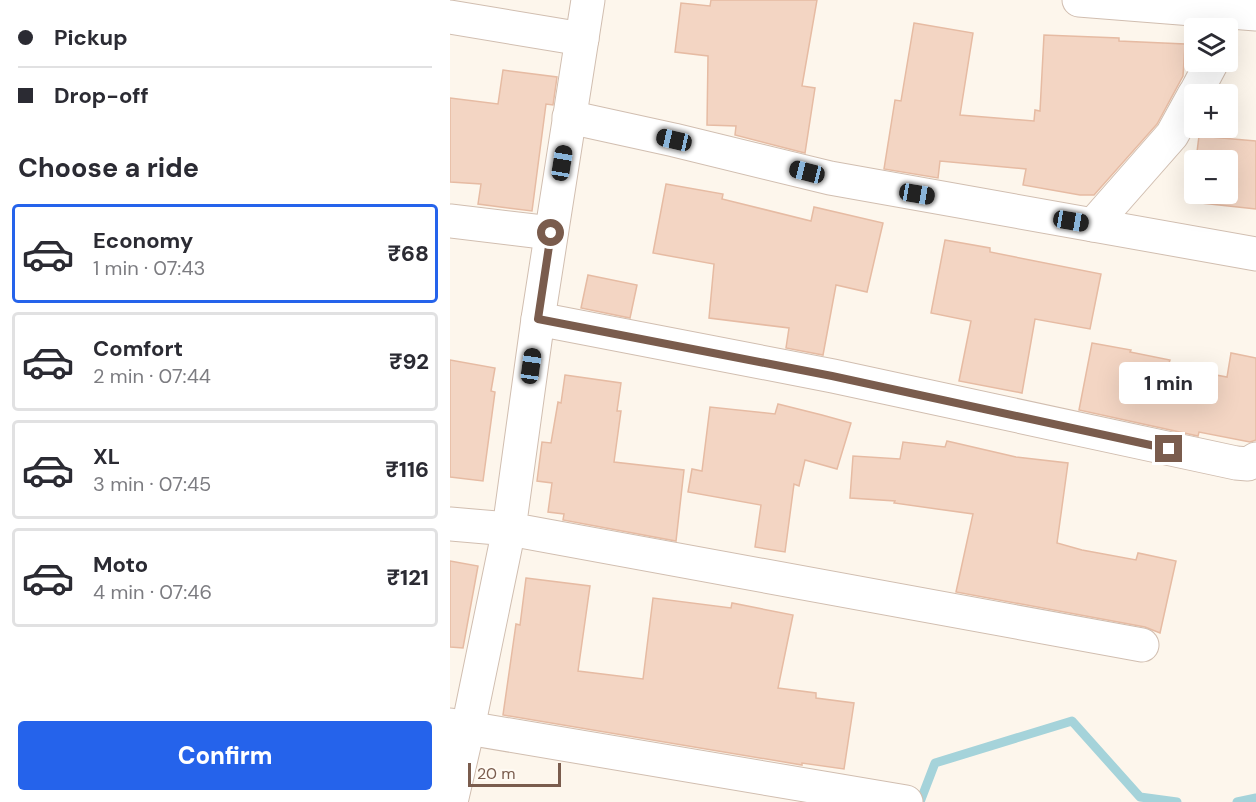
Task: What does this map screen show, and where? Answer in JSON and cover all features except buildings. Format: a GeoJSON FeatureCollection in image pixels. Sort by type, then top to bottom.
{"type":"FeatureCollection","features":[{"type":"Feature","properties":{"kind":"street"},"geometry":{"type":"LineString","coordinates":[[451,802],[459,727],[509,529],[538,319],[588,0]]}},
{"type":"Feature","properties":{"kind":"street"},"geometry":{"type":"LineString","coordinates":[[1079,0],[1112,1],[1235,14]]}},
{"type":"Feature","properties":{"kind":"street"},"geometry":{"type":"LineString","coordinates":[[450,17],[582,39]]}},
{"type":"Feature","properties":{"kind":"street"},"geometry":{"type":"LineString","coordinates":[[1093,225],[1172,135],[1184,113]]}},
{"type":"Feature","properties":{"kind":"street"},"geometry":{"type":"LineString","coordinates":[[569,117],[830,178],[1256,254]]}},
{"type":"Feature","properties":{"kind":"street"},"geometry":{"type":"LineString","coordinates":[[450,221],[551,233]]}},
{"type":"Feature","properties":{"kind":"street"},"geometry":{"type":"LineString","coordinates":[[538,319],[832,376],[1236,464],[1248,464],[1256,459]]}},
{"type":"Feature","properties":{"kind":"street"},"geometry":{"type":"LineString","coordinates":[[450,524],[509,529],[1142,645]]}},
{"type":"Feature","properties":{"kind":"street"},"geometry":{"type":"LineString","coordinates":[[459,727],[906,802]]}},
{"type":"Feature","properties":{"kind":"waterway"},"geometry":{"type":"LineString","coordinates":[[920,802],[935,763],[1072,721],[1140,797],[1177,802]]}},
{"type":"Feature","properties":{"kind":"waterway"},"geometry":{"type":"LineString","coordinates":[[1237,802],[1256,798]]}},
{"type":"Feature","properties":{"kind":"route"},"geometry":{"type":"LineString","coordinates":[[551,233],[538,319],[832,376],[1169,449]]}}]}
